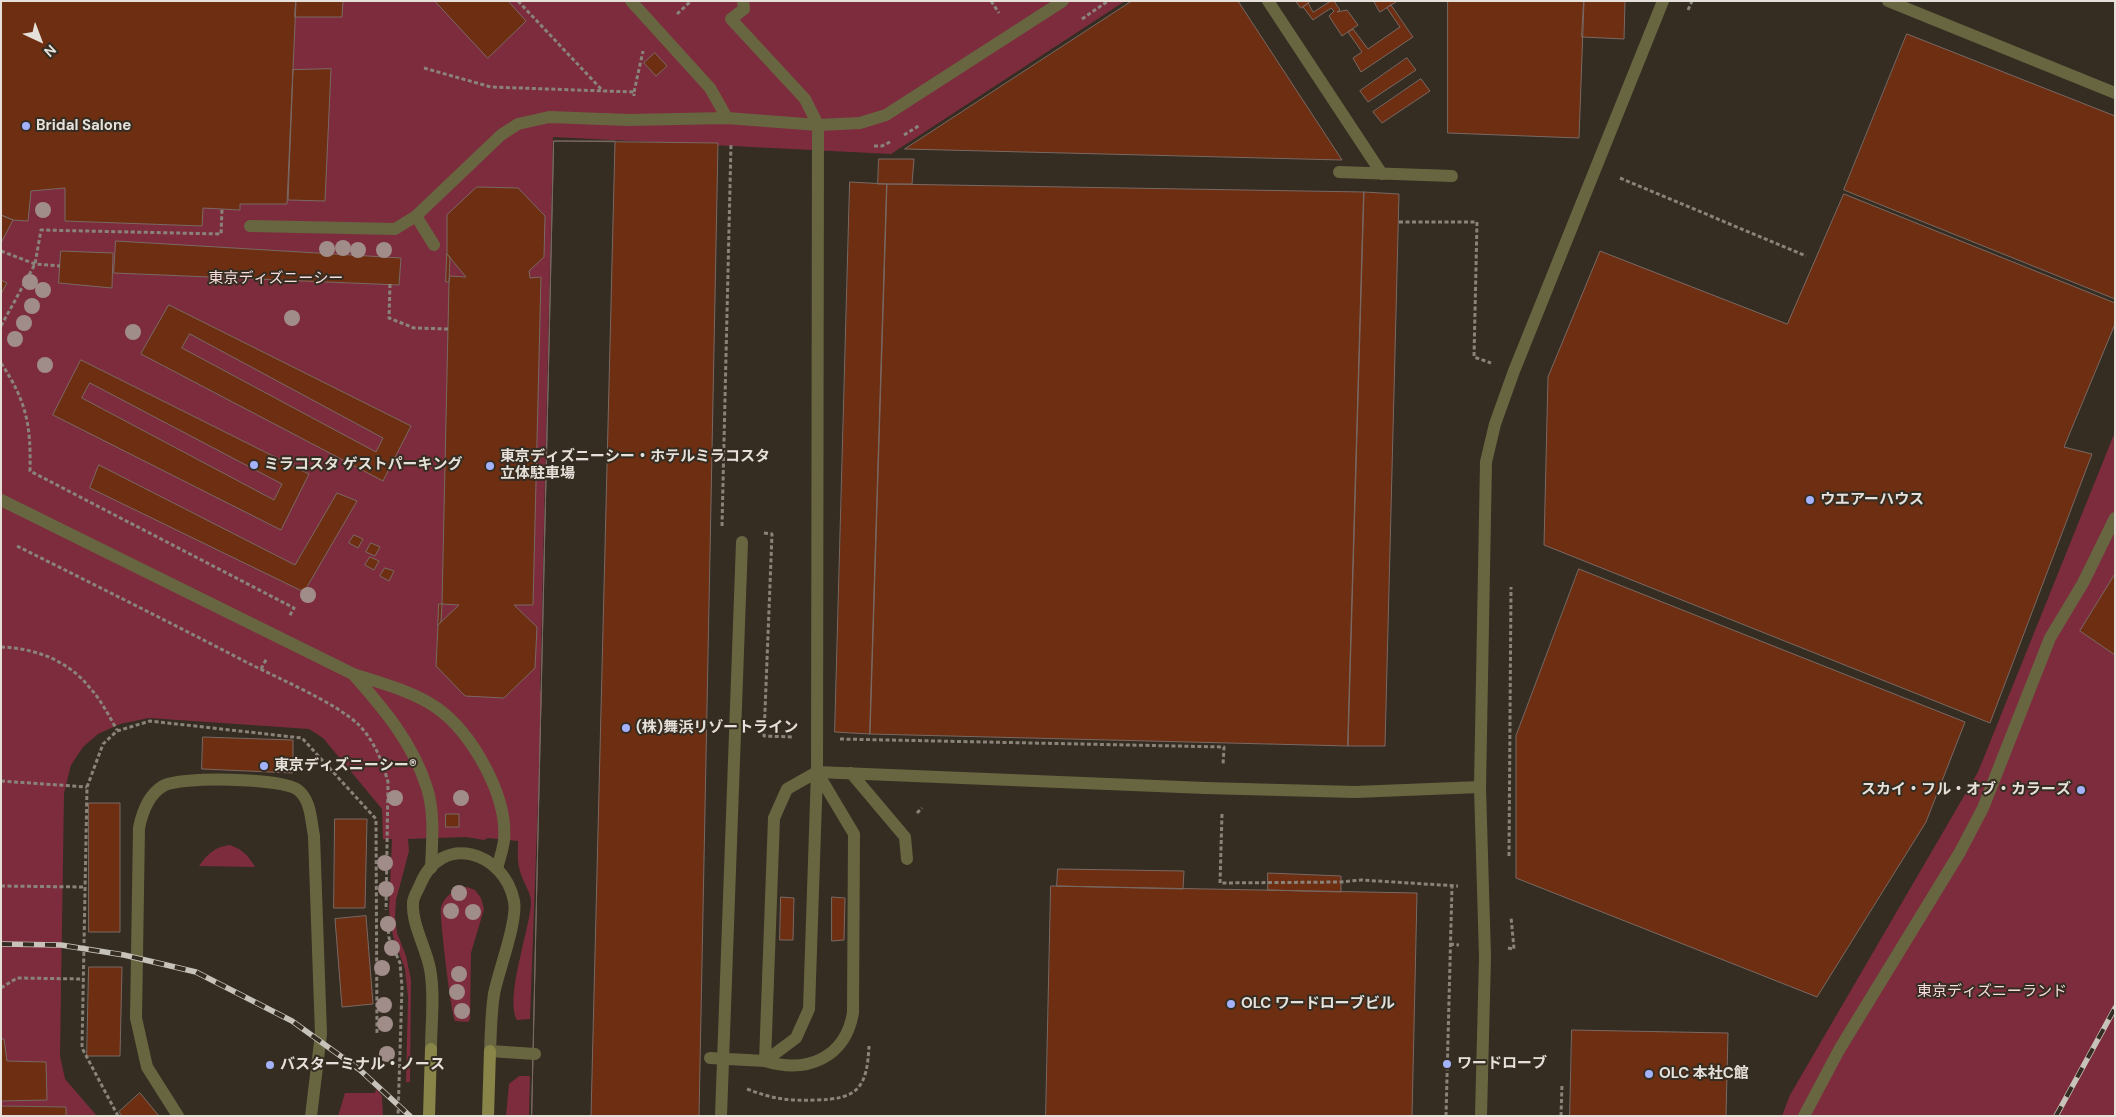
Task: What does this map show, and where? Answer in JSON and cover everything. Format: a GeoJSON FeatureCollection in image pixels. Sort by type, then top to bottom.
{"type":"FeatureCollection","features":[{"type":"Feature","properties":{"kind":"street"},"geometry":{"type":"LineString","coordinates":[[631,1],[710,88],[727,118]]}},
{"type":"Feature","properties":{"kind":"street"},"geometry":{"type":"LineString","coordinates":[[743,1],[744,9],[731,19],[805,99],[818,125],[817,772],[809,1009],[796,1038],[766,1061]]}},
{"type":"Feature","properties":{"kind":"street"},"geometry":{"type":"LineString","coordinates":[[250,226],[395,229],[416,216],[501,135],[518,124],[549,117],[629,120],[727,118],[818,125],[860,123],[886,115],[1063,1]]}},
{"type":"Feature","properties":{"kind":"street"},"geometry":{"type":"LineString","coordinates":[[1268,1],[1382,174]]}},
{"type":"Feature","properties":{"kind":"street"},"geometry":{"type":"LineString","coordinates":[[1480,1116],[1485,947],[1480,787],[1486,462],[1496,424],[1514,371],[1663,1]]}},
{"type":"Feature","properties":{"kind":"street"},"geometry":{"type":"LineString","coordinates":[[1888,1],[2115,92]]}},
{"type":"Feature","properties":{"kind":"street"},"geometry":{"type":"LineString","coordinates":[[1339,172],[1452,176]]}},
{"type":"Feature","properties":{"kind":"street"},"geometry":{"type":"LineString","coordinates":[[416,216],[434,245]]}},
{"type":"Feature","properties":{"kind":"street"},"geometry":{"type":"LineString","coordinates":[[1,500],[353,674],[407,692],[438,708],[462,732],[486,768],[500,802],[504,839],[497,870]]}},
{"type":"Feature","properties":{"kind":"street"},"geometry":{"type":"LineString","coordinates":[[1804,1116],[1839,1050],[1960,852],[1983,808],[2050,638],[2083,583],[2115,518]]}},
{"type":"Feature","properties":{"kind":"street"},"geometry":{"type":"LineString","coordinates":[[721,1116],[717,1058],[742,542]]}},
{"type":"Feature","properties":{"kind":"street"},"geometry":{"type":"LineString","coordinates":[[353,674],[398,727],[427,788],[432,818],[431,868]]}},
{"type":"Feature","properties":{"kind":"street"},"geometry":{"type":"LineString","coordinates":[[766,1061],[774,818],[787,788],[817,772],[1223,789],[1355,792],[1480,787]]}},
{"type":"Feature","properties":{"kind":"street"},"geometry":{"type":"LineString","coordinates":[[717,1058],[766,1061],[780,1065],[807,1064],[819,1060],[832,1052],[843,1042],[850,1028],[853,1013],[854,834],[817,772]]}},
{"type":"Feature","properties":{"kind":"street"},"geometry":{"type":"LineString","coordinates":[[851,773],[905,836],[908,858]]}},
{"type":"Feature","properties":{"kind":"street"},"geometry":{"type":"LineString","coordinates":[[178,1116],[147,1067],[136,1009],[140,828],[143,808],[162,786],[183,779],[280,782],[298,790],[308,805],[314,836],[321,1034],[311,1116]]}},
{"type":"Feature","properties":{"kind":"street"},"geometry":{"type":"LineString","coordinates":[[429,1116],[431,1049],[430,969],[416,923],[413,902],[422,880],[431,868],[443,859],[458,853],[472,853],[485,858],[509,884],[514,904],[494,994],[488,1116]]}},
{"type":"Feature","properties":{"kind":"street"},"geometry":{"type":"LineString","coordinates":[[490,1051],[535,1054]]}},
{"type":"Feature","properties":{"kind":"path"},"geometry":{"type":"LineString","coordinates":[[518,1],[603,91]]}},
{"type":"Feature","properties":{"kind":"path"},"geometry":{"type":"LineString","coordinates":[[1685,19],[1692,1]]}},
{"type":"Feature","properties":{"kind":"path"},"geometry":{"type":"LineString","coordinates":[[722,530],[729,144]]}},
{"type":"Feature","properties":{"kind":"path"},"geometry":{"type":"LineString","coordinates":[[1617,187],[1624,169]]}},
{"type":"Feature","properties":{"kind":"path"},"geometry":{"type":"LineString","coordinates":[[1620,178],[1806,256]]}},
{"type":"Feature","properties":{"kind":"path"},"geometry":{"type":"LineString","coordinates":[[1,326],[35,264],[41,230],[221,234],[222,209]]}},
{"type":"Feature","properties":{"kind":"path"},"geometry":{"type":"LineString","coordinates":[[1399,222],[1477,222],[1474,357],[1514,371]]}},
{"type":"Feature","properties":{"kind":"path"},"geometry":{"type":"LineString","coordinates":[[1,251],[35,264],[60,266]]}},
{"type":"Feature","properties":{"kind":"path"},"geometry":{"type":"LineString","coordinates":[[390,284],[389,318],[414,328],[448,329]]}},
{"type":"Feature","properties":{"kind":"path"},"geometry":{"type":"LineString","coordinates":[[1,363],[25,409],[31,436],[30,471],[294,608],[261,669]]}},
{"type":"Feature","properties":{"kind":"path"},"geometry":{"type":"LineString","coordinates":[[756,533],[772,534],[764,736],[1224,747],[1220,882],[1341,882],[1361,880],[1458,886],[1509,854]]}},
{"type":"Feature","properties":{"kind":"path"},"geometry":{"type":"LineString","coordinates":[[1509,863],[1511,578]]}},
{"type":"Feature","properties":{"kind":"path"},"geometry":{"type":"LineString","coordinates":[[1,648],[17,648],[59,660],[90,687],[118,730]]}},
{"type":"Feature","properties":{"kind":"path"},"geometry":{"type":"LineString","coordinates":[[118,1116],[82,1048],[87,787],[103,744],[118,730],[150,721],[302,738],[376,819],[377,1034]]}},
{"type":"Feature","properties":{"kind":"path"},"geometry":{"type":"LineString","coordinates":[[1,781],[87,787]]}},
{"type":"Feature","properties":{"kind":"path"},"geometry":{"type":"LineString","coordinates":[[1,886],[84,887]]}},
{"type":"Feature","properties":{"kind":"path"},"geometry":{"type":"LineString","coordinates":[[1446,1116],[1452,886]]}},
{"type":"Feature","properties":{"kind":"path"},"geometry":{"type":"LineString","coordinates":[[1450,944],[1514,949],[1511,914]]}},
{"type":"Feature","properties":{"kind":"path"},"geometry":{"type":"LineString","coordinates":[[1,988],[18,978],[83,979]]}},
{"type":"Feature","properties":{"kind":"path"},"geometry":{"type":"LineString","coordinates":[[1561,1116],[1562,1084]]}},
{"type":"Feature","properties":{"kind":"green space","name":"東京ディズニーシー"},"geometry":{"type":"Polygon","coordinates":[[[1,1],[1125,1],[891,154],[553,137],[540,691],[542,690],[530,1019],[517,1020],[514,1010],[516,981],[531,904],[530,896],[519,867],[518,841],[488,838],[484,840],[466,837],[408,839],[409,851],[396,900],[395,917],[397,933],[406,956],[411,980],[410,1082],[406,1082],[408,997],[405,969],[393,936],[389,911],[392,839],[383,839],[382,809],[323,738],[309,729],[149,718],[120,724],[98,734],[83,747],[71,765],[64,793],[60,1056],[65,1079],[97,1116],[66,1116],[65,1107],[1,1106],[1,1]]]}},
{"type":"Feature","properties":{"kind":"green space","name":"東京ディズニーランド"},"geometry":{"type":"Polygon","coordinates":[[[2115,432],[2115,1116],[1782,1116],[1790,1095],[1978,772],[2115,432]]]}},
{"type":"Feature","properties":{"kind":"green space"},"geometry":{"type":"Polygon","coordinates":[[[230,845],[245,853],[255,867],[199,866],[212,851],[230,845]]]}},
{"type":"Feature","properties":{"kind":"green space"},"geometry":{"type":"Polygon","coordinates":[[[467,887],[475,890],[481,898],[484,909],[471,953],[470,1019],[468,1022],[455,1021],[453,1014],[441,914],[441,907],[448,896],[458,889],[467,887]]]}},
{"type":"Feature","properties":{"kind":"green space"},"geometry":{"type":"Polygon","coordinates":[[[519,1076],[530,1076],[529,1116],[506,1116],[509,1084],[519,1076]]]}},
{"type":"Feature","properties":{"kind":"green space"},"geometry":{"type":"Polygon","coordinates":[[[376,1089],[382,1096],[383,1116],[338,1116],[345,1093],[375,1093],[376,1089]]]}},
{"type":"Feature","properties":{"kind":"building"},"geometry":{"type":"Polygon","coordinates":[[[1,1],[296,1],[287,204],[240,204],[240,210],[203,208],[202,226],[65,221],[65,188],[31,191],[28,221],[13,220],[1,215],[1,1]]]}},
{"type":"Feature","properties":{"kind":"building"},"geometry":{"type":"Polygon","coordinates":[[[296,1],[343,1],[342,17],[295,17],[296,1]]]}},
{"type":"Feature","properties":{"kind":"building"},"geometry":{"type":"Polygon","coordinates":[[[435,1],[508,1],[526,21],[488,58],[435,1]]]}},
{"type":"Feature","properties":{"kind":"building"},"geometry":{"type":"Polygon","coordinates":[[[1132,1],[1238,1],[1342,160],[905,149],[1132,1]]]}},
{"type":"Feature","properties":{"kind":"building"},"geometry":{"type":"Polygon","coordinates":[[[1296,1],[1311,1],[1301,8],[1296,1]]]}},
{"type":"Feature","properties":{"kind":"building"},"geometry":{"type":"Polygon","coordinates":[[[1334,1],[1340,10],[1337,12],[1347,10],[1358,25],[1342,36],[1329,16],[1334,11],[1331,8],[1313,20],[1303,7],[1308,3],[1313,12],[1334,1]]]}},
{"type":"Feature","properties":{"kind":"building"},"geometry":{"type":"Polygon","coordinates":[[[1374,1],[1396,1],[1396,2],[1380,12],[1374,1]]]}},
{"type":"Feature","properties":{"kind":"building"},"geometry":{"type":"Polygon","coordinates":[[[1448,1],[1584,1],[1579,138],[1448,133],[1448,1]]]}},
{"type":"Feature","properties":{"kind":"building"},"geometry":{"type":"Polygon","coordinates":[[[1584,1],[1625,1],[1624,39],[1582,37],[1584,1]]]}},
{"type":"Feature","properties":{"kind":"building"},"geometry":{"type":"Polygon","coordinates":[[[1391,5],[1413,37],[1361,72],[1353,58],[1362,52],[1348,32],[1353,29],[1368,49],[1400,27],[1387,8],[1391,5]]]}},
{"type":"Feature","properties":{"kind":"building"},"geometry":{"type":"Polygon","coordinates":[[[1907,34],[2115,116],[2115,299],[1844,190],[1907,34]]]}},
{"type":"Feature","properties":{"kind":"building"},"geometry":{"type":"Polygon","coordinates":[[[655,53],[667,66],[656,76],[644,63],[655,53]]]}},
{"type":"Feature","properties":{"kind":"building"},"geometry":{"type":"Polygon","coordinates":[[[1407,58],[1416,70],[1368,102],[1360,91],[1407,58]]]}},
{"type":"Feature","properties":{"kind":"building"},"geometry":{"type":"Polygon","coordinates":[[[331,69],[325,201],[288,200],[293,70],[331,69]]]}},
{"type":"Feature","properties":{"kind":"building"},"geometry":{"type":"Polygon","coordinates":[[[1421,79],[1430,91],[1382,123],[1373,112],[1421,79]]]}},
{"type":"Feature","properties":{"kind":"building"},"geometry":{"type":"Polygon","coordinates":[[[554,141],[718,143],[699,1116],[532,1116],[554,141]]]}},
{"type":"Feature","properties":{"kind":"building"},"geometry":{"type":"Polygon","coordinates":[[[554,141],[615,141],[591,1116],[532,1116],[554,141]]]}},
{"type":"Feature","properties":{"kind":"building"},"geometry":{"type":"Polygon","coordinates":[[[879,159],[914,159],[912,184],[878,184],[879,159]]]}},
{"type":"Feature","properties":{"kind":"building"},"geometry":{"type":"Polygon","coordinates":[[[850,182],[887,184],[870,734],[835,732],[850,182]]]}},
{"type":"Feature","properties":{"kind":"building"},"geometry":{"type":"Polygon","coordinates":[[[887,184],[1364,192],[1348,746],[870,734],[887,184]]]}},
{"type":"Feature","properties":{"kind":"building","name":"東京ディズニーシー・ホテルミラコスタ 立体駐車場"},"geometry":{"type":"Polygon","coordinates":[[[477,187],[518,188],[545,216],[544,257],[529,271],[530,278],[541,277],[533,605],[514,605],[537,627],[535,668],[504,698],[465,696],[436,666],[438,625],[459,605],[442,604],[449,282],[450,276],[466,277],[447,254],[447,215],[477,187]]]}},
{"type":"Feature","properties":{"kind":"building"},"geometry":{"type":"Polygon","coordinates":[[[1364,192],[1399,194],[1385,746],[1348,746],[1364,192]]]}},
{"type":"Feature","properties":{"kind":"building","name":"ウエアーハウス"},"geometry":{"type":"Polygon","coordinates":[[[1844,194],[2115,303],[2115,324],[2064,447],[2092,454],[1990,723],[1544,545],[1548,377],[1600,251],[1787,324],[1844,194]]]}},
{"type":"Feature","properties":{"kind":"building"},"geometry":{"type":"Polygon","coordinates":[[[1,215],[13,220],[1,243],[1,215]]]}},
{"type":"Feature","properties":{"kind":"building"},"geometry":{"type":"Polygon","coordinates":[[[116,241],[401,258],[399,285],[114,273],[116,241]]]}},
{"type":"Feature","properties":{"kind":"building"},"geometry":{"type":"Polygon","coordinates":[[[61,251],[113,253],[112,288],[59,283],[61,251]]]}},
{"type":"Feature","properties":{"kind":"building"},"geometry":{"type":"Polygon","coordinates":[[[447,254],[450,257],[449,282],[446,282],[447,254]]]}},
{"type":"Feature","properties":{"kind":"building"},"geometry":{"type":"Polygon","coordinates":[[[1,280],[7,283],[1,294],[1,280]]]}},
{"type":"Feature","properties":{"kind":"building"},"geometry":{"type":"Polygon","coordinates":[[[169,305],[411,426],[383,481],[141,354],[169,305]],[[190,334],[182,348],[376,452],[383,438],[190,334]]]}},
{"type":"Feature","properties":{"kind":"building"},"geometry":{"type":"Polygon","coordinates":[[[81,360],[309,474],[281,530],[53,415],[81,360]],[[90,383],[82,398],[274,500],[282,484],[90,383]]]}},
{"type":"Feature","properties":{"kind":"building"},"geometry":{"type":"Polygon","coordinates":[[[99,465],[295,565],[337,493],[357,501],[304,592],[90,488],[99,465]]]}},
{"type":"Feature","properties":{"kind":"building"},"geometry":{"type":"Polygon","coordinates":[[[354,535],[363,539],[358,548],[349,543],[354,535]]]}},
{"type":"Feature","properties":{"kind":"building"},"geometry":{"type":"Polygon","coordinates":[[[371,543],[380,547],[375,556],[366,552],[371,543]]]}},
{"type":"Feature","properties":{"kind":"building"},"geometry":{"type":"Polygon","coordinates":[[[370,557],[379,561],[374,570],[365,565],[370,557]]]}},
{"type":"Feature","properties":{"kind":"building"},"geometry":{"type":"Polygon","coordinates":[[[385,568],[394,571],[389,581],[380,576],[385,568]]]}},
{"type":"Feature","properties":{"kind":"building"},"geometry":{"type":"Polygon","coordinates":[[[1579,569],[1965,722],[1926,822],[1817,997],[1516,878],[1516,736],[1579,569]]]}},
{"type":"Feature","properties":{"kind":"building"},"geometry":{"type":"Polygon","coordinates":[[[2115,574],[2115,655],[2080,631],[2115,574]]]}},
{"type":"Feature","properties":{"kind":"building"},"geometry":{"type":"Polygon","coordinates":[[[439,604],[442,604],[441,622],[438,625],[439,604]]]}},
{"type":"Feature","properties":{"kind":"building"},"geometry":{"type":"Polygon","coordinates":[[[203,737],[293,740],[293,773],[202,769],[203,737]]]}},
{"type":"Feature","properties":{"kind":"building"},"geometry":{"type":"Polygon","coordinates":[[[89,803],[120,803],[120,932],[89,932],[89,803]]]}},
{"type":"Feature","properties":{"kind":"building"},"geometry":{"type":"Polygon","coordinates":[[[446,814],[459,814],[459,827],[446,827],[446,814]]]}},
{"type":"Feature","properties":{"kind":"building"},"geometry":{"type":"Polygon","coordinates":[[[335,819],[367,819],[365,908],[334,908],[335,819]]]}},
{"type":"Feature","properties":{"kind":"building"},"geometry":{"type":"Polygon","coordinates":[[[1058,869],[1184,871],[1183,889],[1057,886],[1058,869]]]}},
{"type":"Feature","properties":{"kind":"building"},"geometry":{"type":"Polygon","coordinates":[[[1268,873],[1341,876],[1341,892],[1268,890],[1268,873]]]}},
{"type":"Feature","properties":{"kind":"building","name":"OLC ワードローブビル"},"geometry":{"type":"Polygon","coordinates":[[[1051,886],[1417,893],[1412,1116],[1046,1116],[1051,886]]]}},
{"type":"Feature","properties":{"kind":"building"},"geometry":{"type":"Polygon","coordinates":[[[781,897],[794,898],[793,940],[780,940],[781,897]]]}},
{"type":"Feature","properties":{"kind":"building"},"geometry":{"type":"Polygon","coordinates":[[[832,897],[845,898],[844,940],[832,941],[832,897]]]}},
{"type":"Feature","properties":{"kind":"building"},"geometry":{"type":"Polygon","coordinates":[[[366,916],[373,1004],[342,1007],[335,919],[366,916]]]}},
{"type":"Feature","properties":{"kind":"building"},"geometry":{"type":"Polygon","coordinates":[[[89,967],[122,967],[120,1056],[87,1056],[89,967]]]}},
{"type":"Feature","properties":{"kind":"building","name":"OLC 本社C館"},"geometry":{"type":"Polygon","coordinates":[[[1572,1030],[1728,1033],[1726,1116],[1570,1116],[1572,1030]]]}},
{"type":"Feature","properties":{"kind":"building"},"geometry":{"type":"Polygon","coordinates":[[[1,1039],[4,1039],[7,1061],[46,1062],[47,1100],[1,1101],[1,1039]]]}},
{"type":"Feature","properties":{"kind":"building"},"geometry":{"type":"Polygon","coordinates":[[[140,1093],[159,1116],[122,1116],[119,1112],[140,1093]]]}},
{"type":"Feature","properties":{"kind":"building"},"geometry":{"type":"Polygon","coordinates":[[[1,1106],[66,1107],[66,1116],[1,1116],[1,1106]]]}},
{"type":"Feature","properties":{"kind":"railway"},"geometry":{"type":"LineString","coordinates":[[1,944],[61,945],[124,955],[196,972],[292,1021],[360,1070],[410,1116]]}},
{"type":"Feature","properties":{"kind":"railway"},"geometry":{"type":"LineString","coordinates":[[2056,1116],[2115,1008]]}},
{"type":"Feature","properties":{"kind":"place","name":"Bridal Salone"},"geometry":{"type":"Point","coordinates":[26,126]}},
{"type":"Feature","properties":{"kind":"place","name":"ミラコスタ ゲストパーキング"},"geometry":{"type":"Point","coordinates":[254,465]}},
{"type":"Feature","properties":{"kind":"place","name":"東京ディズニーシー・ホテルミラコスタ 立体駐車場"},"geometry":{"type":"Point","coordinates":[490,466]}},
{"type":"Feature","properties":{"kind":"place","name":"ウエアーハウス"},"geometry":{"type":"Point","coordinates":[1810,500]}},
{"type":"Feature","properties":{"kind":"place","name":"(株)舞浜リゾートライン"},"geometry":{"type":"Point","coordinates":[626,728]}},
{"type":"Feature","properties":{"kind":"place","name":"東京ディズニーシー®"},"geometry":{"type":"Point","coordinates":[264,766]}},
{"type":"Feature","properties":{"kind":"place","name":"スカイ・フル・オブ・カラーズ"},"geometry":{"type":"Point","coordinates":[2081,790]}},
{"type":"Feature","properties":{"kind":"place","name":"OLC ワードローブビル"},"geometry":{"type":"Point","coordinates":[1231,1004]}},
{"type":"Feature","properties":{"kind":"place","name":"ワードローブ"},"geometry":{"type":"Point","coordinates":[1447,1064]}},
{"type":"Feature","properties":{"kind":"place","name":"バスターミナル・ノース"},"geometry":{"type":"Point","coordinates":[270,1065]}},
{"type":"Feature","properties":{"kind":"place","name":"OLC 本社C館"},"geometry":{"type":"Point","coordinates":[1649,1074]}}]}
